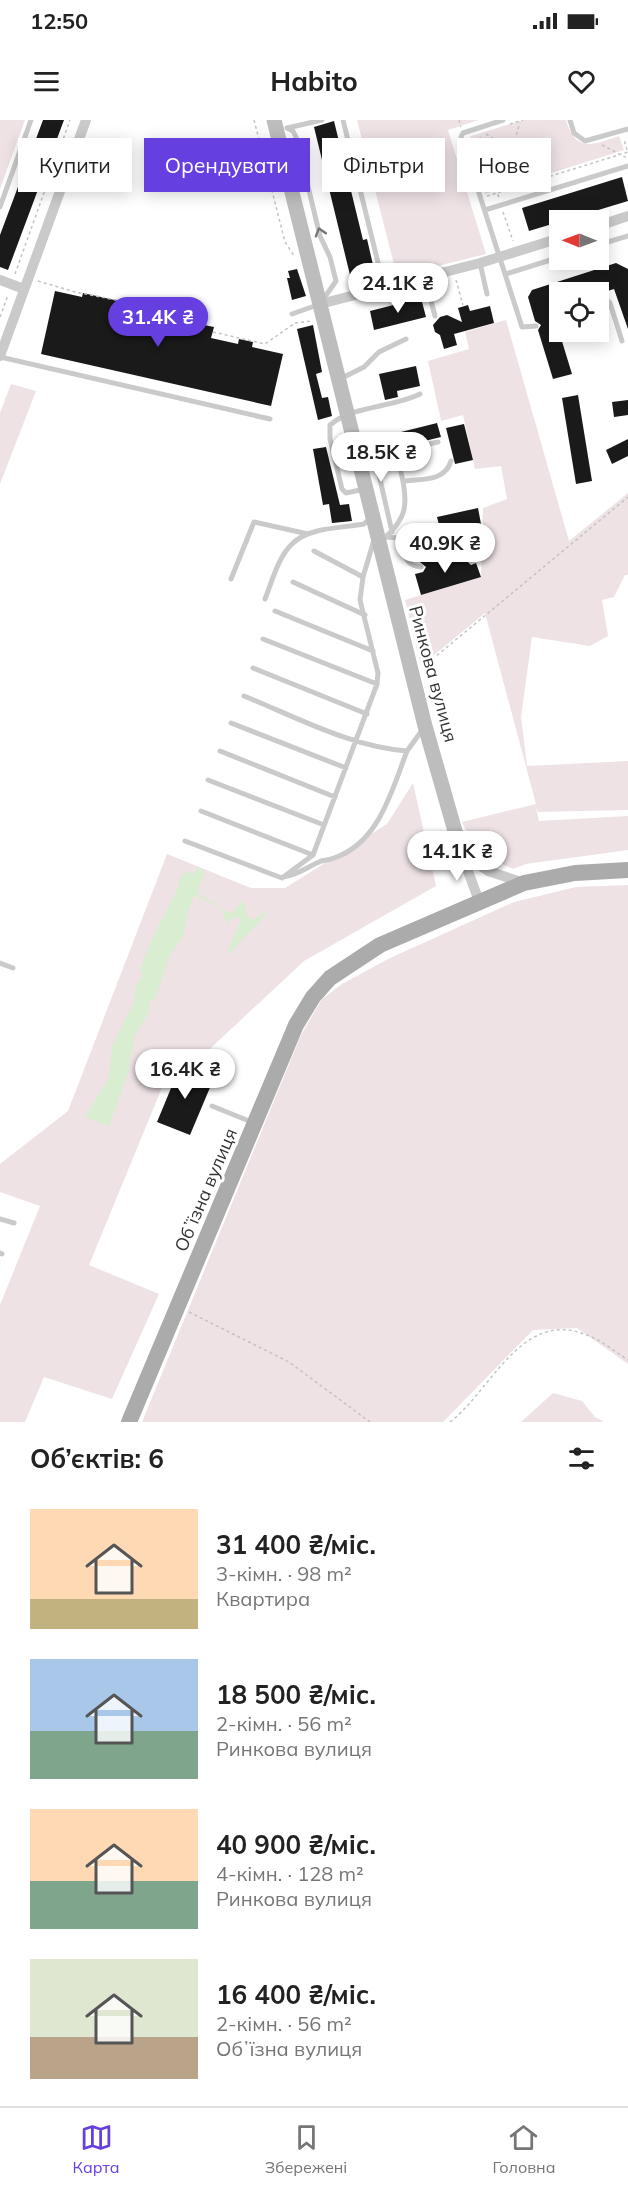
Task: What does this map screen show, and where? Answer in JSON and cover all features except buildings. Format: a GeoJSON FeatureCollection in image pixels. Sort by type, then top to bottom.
{"type":"FeatureCollection","features":[{"type":"Feature","properties":{"kind":"main road","name":"Ринкова вулиця"},"geometry":{"type":"LineString","coordinates":[[279,126],[318,321],[338,380],[372,516],[380,538],[425,726],[461,852]]}},
{"type":"Feature","properties":{"kind":"main road","name":"Обʼїзна вулиця"},"geometry":{"type":"LineString","coordinates":[[129,1422],[296,1025],[313,997],[330,978],[380,945],[524,883],[575,873],[628,870]]}},
{"type":"Feature","properties":{"kind":"street"},"geometry":{"type":"LineString","coordinates":[[0,356],[86,120]]}},
{"type":"Feature","properties":{"kind":"street"},"geometry":{"type":"LineString","coordinates":[[609,222],[628,216]]}},
{"type":"Feature","properties":{"kind":"street"},"geometry":{"type":"LineString","coordinates":[[315,306],[453,271],[549,242]]}},
{"type":"Feature","properties":{"kind":"street"},"geometry":{"type":"LineString","coordinates":[[0,280],[12,285],[22,293]]}},
{"type":"Feature","properties":{"kind":"street"},"geometry":{"type":"LineString","coordinates":[[461,852],[488,872],[524,883]]}},
{"type":"Feature","properties":{"kind":"street","name":"Ринкова вулиця"},"geometry":{"type":"LineString","coordinates":[[461,852],[480,901]]}},
{"type":"Feature","properties":{"kind":"lane"},"geometry":{"type":"LineString","coordinates":[[0,207],[31,120]]}},
{"type":"Feature","properties":{"kind":"lane"},"geometry":{"type":"LineString","coordinates":[[279,126],[322,120]]}},
{"type":"Feature","properties":{"kind":"lane"},"geometry":{"type":"LineString","coordinates":[[343,120],[384,288]]}},
{"type":"Feature","properties":{"kind":"lane"},"geometry":{"type":"LineString","coordinates":[[570,120],[579,138],[594,141],[628,129]]}},
{"type":"Feature","properties":{"kind":"lane"},"geometry":{"type":"LineString","coordinates":[[502,123],[463,133],[461,137],[484,196],[485,210],[522,327],[536,326]]}},
{"type":"Feature","properties":{"kind":"lane"},"geometry":{"type":"LineString","coordinates":[[279,126],[293,131],[296,137],[320,236],[330,257],[336,281],[315,306],[292,314]]}},
{"type":"Feature","properties":{"kind":"lane"},"geometry":{"type":"LineString","coordinates":[[485,210],[628,166]]}},
{"type":"Feature","properties":{"kind":"lane"},"geometry":{"type":"LineString","coordinates":[[609,242],[628,236]]}},
{"type":"Feature","properties":{"kind":"lane"},"geometry":{"type":"LineString","coordinates":[[506,274],[549,260]]}},
{"type":"Feature","properties":{"kind":"lane"},"geometry":{"type":"LineString","coordinates":[[480,263],[487,294]]}},
{"type":"Feature","properties":{"kind":"lane"},"geometry":{"type":"LineString","coordinates":[[425,278],[435,316]]}},
{"type":"Feature","properties":{"kind":"lane"},"geometry":{"type":"LineString","coordinates":[[609,302],[622,341]]}},
{"type":"Feature","properties":{"kind":"lane"},"geometry":{"type":"LineString","coordinates":[[338,380],[364,367],[380,352],[406,339]]}},
{"type":"Feature","properties":{"kind":"lane"},"geometry":{"type":"LineString","coordinates":[[0,356],[270,418]]}},
{"type":"Feature","properties":{"kind":"lane"},"geometry":{"type":"LineString","coordinates":[[366,489],[346,493],[342,489],[330,439],[330,425],[347,415],[404,402],[420,394]]}},
{"type":"Feature","properties":{"kind":"lane"},"geometry":{"type":"LineString","coordinates":[[282,878],[313,855],[377,684],[373,651],[360,600],[363,577],[380,538],[392,532],[403,515],[407,502],[398,457],[391,451],[353,439]]}},
{"type":"Feature","properties":{"kind":"lane"},"geometry":{"type":"LineString","coordinates":[[391,451],[438,442]]}},
{"type":"Feature","properties":{"kind":"lane"},"geometry":{"type":"LineString","coordinates":[[372,444],[392,532]]}},
{"type":"Feature","properties":{"kind":"lane"},"geometry":{"type":"LineString","coordinates":[[398,457],[405,450]]}},
{"type":"Feature","properties":{"kind":"lane"},"geometry":{"type":"LineString","coordinates":[[403,481],[442,476],[448,471],[451,461]]}},
{"type":"Feature","properties":{"kind":"lane"},"geometry":{"type":"LineString","coordinates":[[265,599],[292,543],[308,534],[364,524],[372,516]]}},
{"type":"Feature","properties":{"kind":"lane"},"geometry":{"type":"LineString","coordinates":[[231,579],[254,522],[308,534]]}},
{"type":"Feature","properties":{"kind":"lane"},"geometry":{"type":"LineString","coordinates":[[380,538],[399,538],[407,561],[413,567],[421,567]]}},
{"type":"Feature","properties":{"kind":"lane"},"geometry":{"type":"LineString","coordinates":[[404,550],[420,552],[445,545],[460,546],[469,552],[472,560]]}},
{"type":"Feature","properties":{"kind":"lane"},"geometry":{"type":"LineString","coordinates":[[456,558],[461,556],[460,546]]}},
{"type":"Feature","properties":{"kind":"lane"},"geometry":{"type":"LineString","coordinates":[[314,551],[363,577]]}},
{"type":"Feature","properties":{"kind":"lane"},"geometry":{"type":"LineString","coordinates":[[293,582],[365,615]]}},
{"type":"Feature","properties":{"kind":"lane"},"geometry":{"type":"LineString","coordinates":[[275,611],[373,651]]}},
{"type":"Feature","properties":{"kind":"lane"},"geometry":{"type":"LineString","coordinates":[[263,639],[377,684]]}},
{"type":"Feature","properties":{"kind":"lane"},"geometry":{"type":"LineString","coordinates":[[253,668],[367,714]]}},
{"type":"Feature","properties":{"kind":"lane"},"geometry":{"type":"LineString","coordinates":[[244,696],[357,741],[387,750],[407,751]]}},
{"type":"Feature","properties":{"kind":"lane"},"geometry":{"type":"LineString","coordinates":[[231,723],[346,768]]}},
{"type":"Feature","properties":{"kind":"lane"},"geometry":{"type":"LineString","coordinates":[[185,841],[282,878],[296,876],[323,860],[336,858],[371,832],[384,810],[407,751],[425,726]]}},
{"type":"Feature","properties":{"kind":"lane"},"geometry":{"type":"LineString","coordinates":[[220,751],[335,797]]}},
{"type":"Feature","properties":{"kind":"lane"},"geometry":{"type":"LineString","coordinates":[[208,780],[324,825]]}},
{"type":"Feature","properties":{"kind":"lane"},"geometry":{"type":"LineString","coordinates":[[201,811],[313,855]]}},
{"type":"Feature","properties":{"kind":"lane"},"geometry":{"type":"LineString","coordinates":[[0,963],[13,968]]}},
{"type":"Feature","properties":{"kind":"lane"},"geometry":{"type":"LineString","coordinates":[[212,1106],[255,1123]]}},
{"type":"Feature","properties":{"kind":"lane"},"geometry":{"type":"LineString","coordinates":[[0,1219],[15,1223]]}},
{"type":"Feature","properties":{"kind":"path"},"geometry":{"type":"LineString","coordinates":[[12,285],[70,120]]}},
{"type":"Feature","properties":{"kind":"path"},"geometry":{"type":"LineString","coordinates":[[254,120],[285,242],[295,258]]}},
{"type":"Feature","properties":{"kind":"path"},"geometry":{"type":"LineString","coordinates":[[502,123],[522,120],[516,138]]}},
{"type":"Feature","properties":{"kind":"path"},"geometry":{"type":"LineString","coordinates":[[492,129],[478,134],[516,252]]}},
{"type":"Feature","properties":{"kind":"path"},"geometry":{"type":"LineString","coordinates":[[483,132],[493,138]]}},
{"type":"Feature","properties":{"kind":"path"},"geometry":{"type":"LineString","coordinates":[[551,176],[628,152],[621,132]]}},
{"type":"Feature","properties":{"kind":"path"},"geometry":{"type":"LineString","coordinates":[[594,141],[628,159]]}},
{"type":"Feature","properties":{"kind":"path"},"geometry":{"type":"LineString","coordinates":[[484,196],[501,192]]}},
{"type":"Feature","properties":{"kind":"path"},"geometry":{"type":"LineString","coordinates":[[453,271],[463,305]]}},
{"type":"Feature","properties":{"kind":"path"},"geometry":{"type":"LineString","coordinates":[[36,280],[75,292],[167,310],[182,323]]}},
{"type":"Feature","properties":{"kind":"path"},"geometry":{"type":"LineString","coordinates":[[0,317],[9,292],[22,293]]}},
{"type":"Feature","properties":{"kind":"path"},"geometry":{"type":"LineString","coordinates":[[213,332],[265,344],[295,323],[318,321],[315,306]]}},
{"type":"Feature","properties":{"kind":"path"},"geometry":{"type":"LineString","coordinates":[[413,676],[628,497]]}},
{"type":"Feature","properties":{"kind":"path"},"geometry":{"type":"LineString","coordinates":[[178,1306],[289,1362],[370,1422]]}},
{"type":"Feature","properties":{"kind":"path"},"geometry":{"type":"LineString","coordinates":[[450,1422],[462,1413],[512,1353],[535,1336],[562,1331],[583,1333],[628,1360]]}},
{"type":"Feature","properties":{"kind":"shaded area"},"geometry":{"type":"Polygon","coordinates":[[[0,120],[25,120],[18,138],[0,189],[0,120]]]}},
{"type":"Feature","properties":{"kind":"shaded area"},"geometry":{"type":"Polygon","coordinates":[[[357,120],[479,120],[448,130],[457,159],[457,192],[467,192],[486,254],[397,276],[375,192],[445,192],[445,138],[362,138],[357,120]]]}},
{"type":"Feature","properties":{"kind":"shaded area"},"geometry":{"type":"Polygon","coordinates":[[[523,120],[566,120],[570,131],[580,142],[593,144],[619,136],[624,150],[551,173],[551,138],[470,138],[523,120]]]}},
{"type":"Feature","properties":{"kind":"shaded area"},"geometry":{"type":"Polygon","coordinates":[[[506,320],[569,541],[628,493],[628,575],[625,575],[614,597],[602,600],[608,636],[590,646],[532,637],[521,717],[527,766],[628,761],[628,810],[538,812],[536,808],[539,821],[628,816],[628,850],[526,864],[513,869],[496,861],[483,851],[471,838],[462,822],[536,804],[485,613],[421,666],[405,600],[481,577],[483,508],[507,499],[501,466],[475,469],[463,415],[441,421],[428,361],[469,349],[465,332],[506,320]]]}},
{"type":"Feature","properties":{"kind":"shaded area"},"geometry":{"type":"Polygon","coordinates":[[[11,384],[36,391],[0,484],[0,413],[11,384]]]}},
{"type":"Feature","properties":{"kind":"shaded area"},"geometry":{"type":"Polygon","coordinates":[[[413,783],[436,886],[304,961],[199,1059],[177,1051],[89,1265],[159,1294],[112,1399],[44,1377],[25,1422],[0,1422],[0,1305],[40,1206],[0,1192],[0,1164],[68,1111],[167,854],[251,888],[285,888],[387,824],[413,783]]]}},
{"type":"Feature","properties":{"kind":"shaded area"},"geometry":{"type":"Polygon","coordinates":[[[198,866],[205,873],[197,893],[228,912],[232,913],[243,900],[247,916],[252,920],[271,909],[229,954],[227,953],[241,920],[237,917],[230,920],[228,926],[222,909],[195,895],[188,911],[183,937],[169,957],[155,1000],[149,1000],[149,1012],[135,1035],[128,1074],[109,1126],[85,1117],[109,1078],[112,1046],[134,1002],[135,987],[143,976],[140,970],[150,943],[179,886],[179,880],[186,871],[194,874],[198,866]]]}},
{"type":"Feature","properties":{"kind":"shaded area"},"geometry":{"type":"Polygon","coordinates":[[[628,885],[628,1364],[577,1328],[533,1330],[443,1422],[142,1422],[301,1035],[322,999],[342,984],[390,958],[514,902],[576,887],[628,885]]]}},
{"type":"Feature","properties":{"kind":"shaded area"},"geometry":{"type":"Polygon","coordinates":[[[553,1393],[582,1401],[595,1417],[604,1422],[521,1422],[553,1393]]]}}]}
